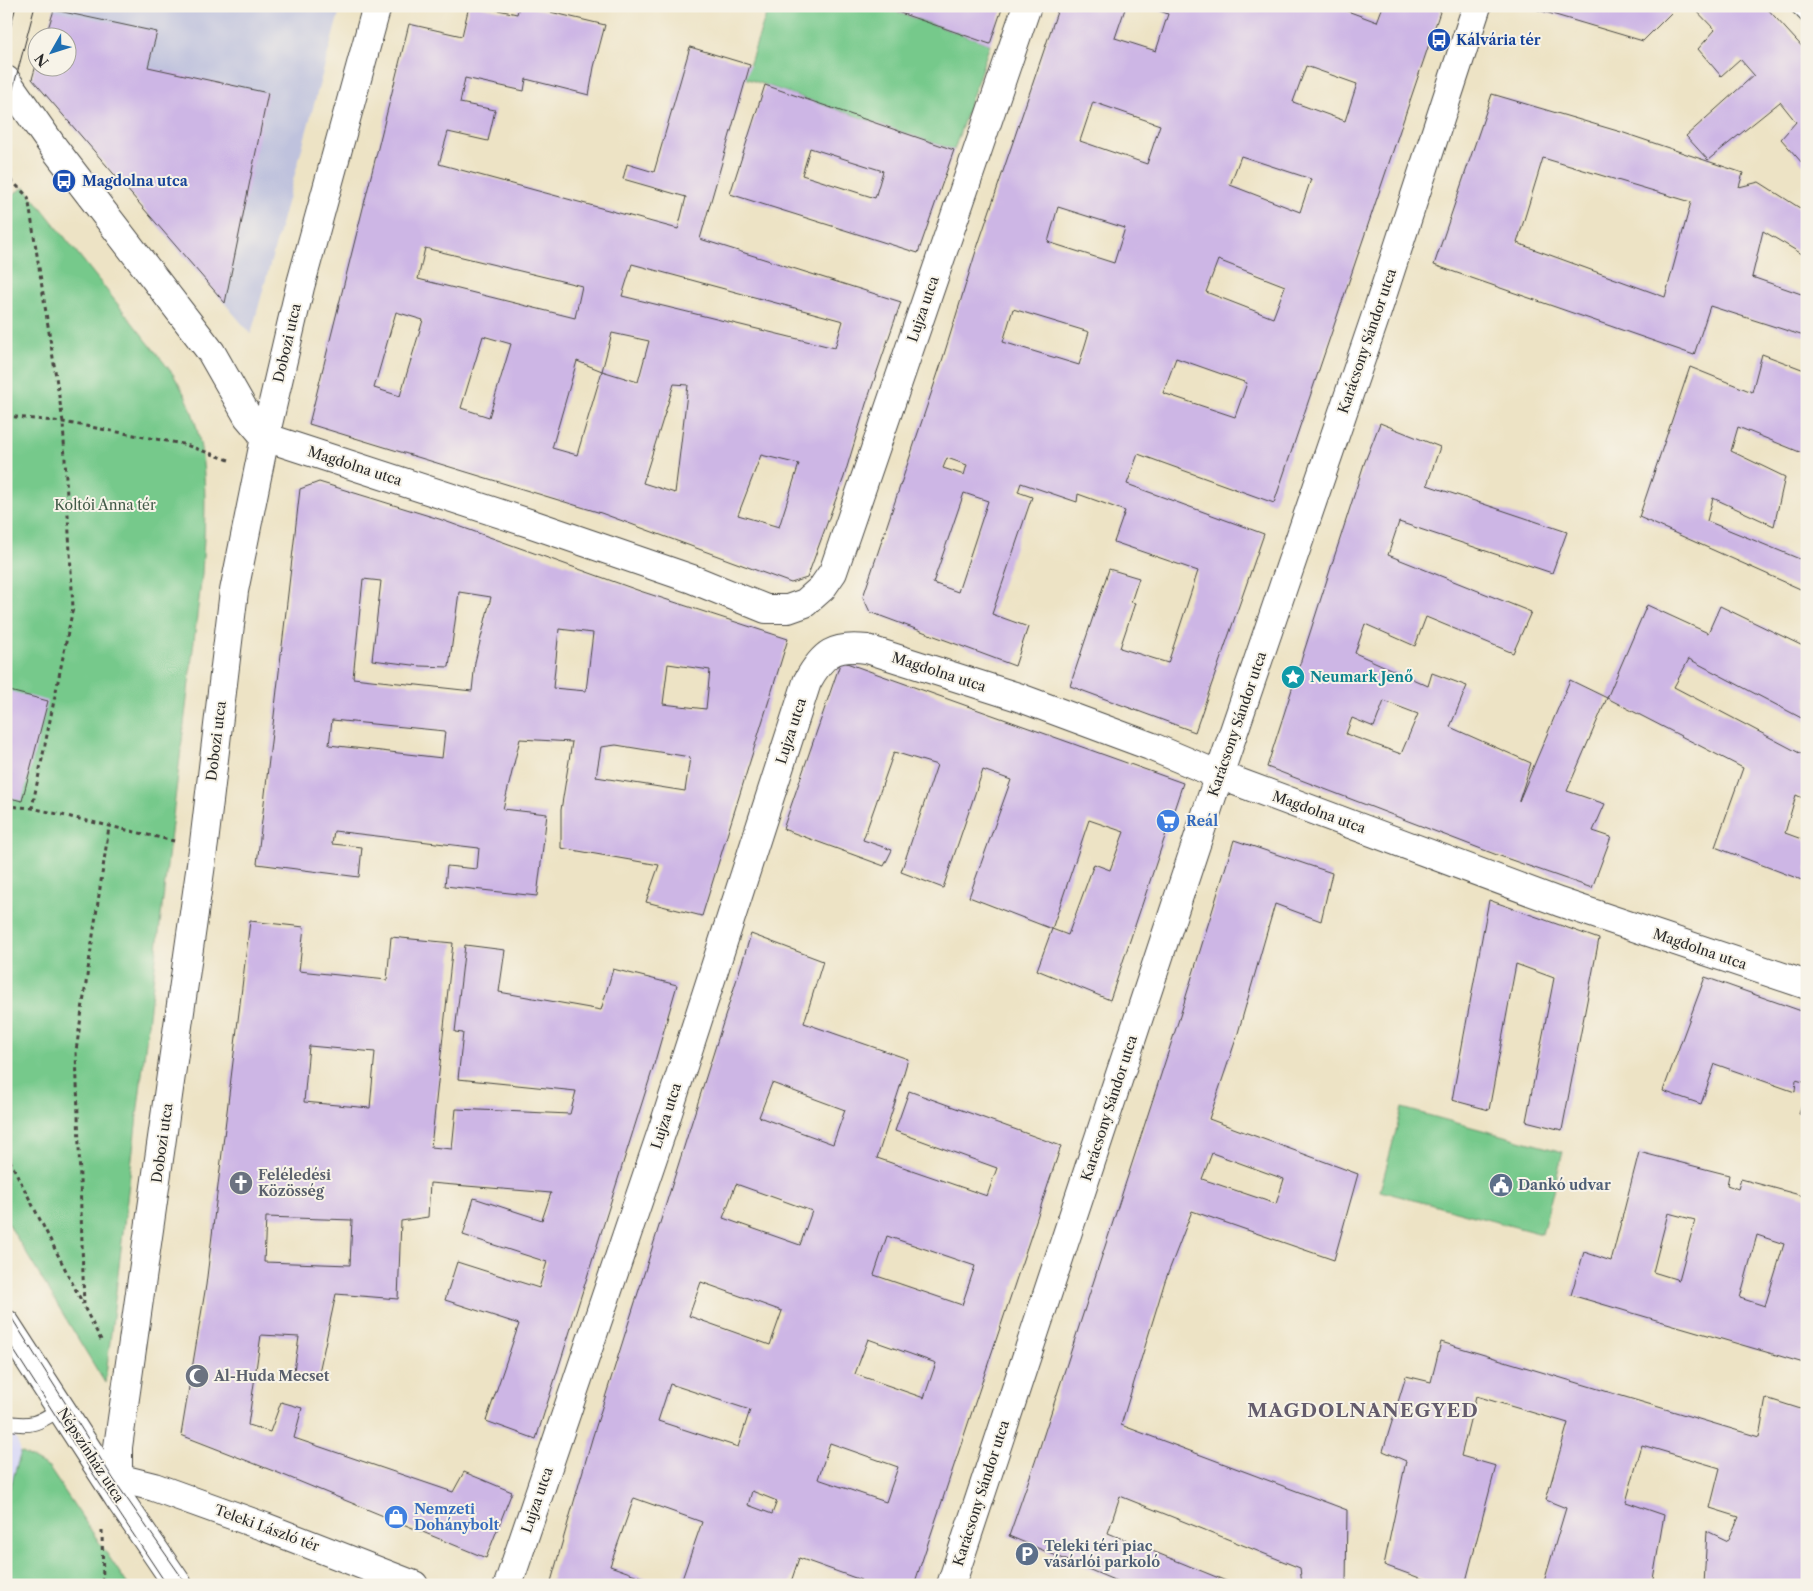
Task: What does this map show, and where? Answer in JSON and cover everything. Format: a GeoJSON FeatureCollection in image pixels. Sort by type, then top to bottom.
{"type":"FeatureCollection","features":[{"type":"Feature","properties":{"kind":"street","name":"Dobozi utca"},"geometry":{"type":"LineString","coordinates":[[114,1480],[204,843],[234,592],[264,437],[300,287],[377,6]]}},
{"type":"Feature","properties":{"kind":"street","name":"Lujza utca"},"geometry":{"type":"LineString","coordinates":[[805,603],[822,588],[832,572],[1027,6]]}},
{"type":"Feature","properties":{"kind":"street","name":"Karácsony Sándor utca"},"geometry":{"type":"LineString","coordinates":[[951,1585],[1219,775],[1374,321],[1478,6]]}},
{"type":"Feature","properties":{"kind":"street"},"geometry":{"type":"LineString","coordinates":[[6,80],[54,148],[211,352],[248,416],[264,437]]}},
{"type":"Feature","properties":{"kind":"street","name":"Magdolna utca"},"geometry":{"type":"LineString","coordinates":[[264,437],[551,530],[692,579],[766,609],[788,609],[805,603]]}},
{"type":"Feature","properties":{"kind":"street","name":"Magdolna utca"},"geometry":{"type":"LineString","coordinates":[[830,653],[848,647],[867,649],[1018,697],[1150,746],[1219,775],[1559,902],[1807,985]]}},
{"type":"Feature","properties":{"kind":"street","name":"Lujza utca"},"geometry":{"type":"LineString","coordinates":[[508,1585],[667,1115],[807,682],[817,663],[830,653]]}},
{"type":"Feature","properties":{"kind":"street","name":"Népszínház utca"},"geometry":{"type":"LineString","coordinates":[[6,1324],[60,1409],[114,1480],[178,1585]]}},
{"type":"Feature","properties":{"kind":"street","name":"Teleki László tér"},"geometry":{"type":"LineString","coordinates":[[114,1480],[154,1487],[265,1527],[414,1585]]}},
{"type":"Feature","properties":{"kind":"lane"},"geometry":{"type":"LineString","coordinates":[[1797,6],[1807,16]]}},
{"type":"Feature","properties":{"kind":"lane"},"geometry":{"type":"LineString","coordinates":[[6,1422],[34,1424],[60,1409]]}},
{"type":"Feature","properties":{"kind":"path"},"geometry":{"type":"LineString","coordinates":[[6,189],[12,181],[28,197],[64,422],[73,608],[32,808]]}},
{"type":"Feature","properties":{"kind":"path"},"geometry":{"type":"LineString","coordinates":[[6,416],[64,422],[184,444],[258,471]]}},
{"type":"Feature","properties":{"kind":"path"},"geometry":{"type":"LineString","coordinates":[[6,806],[32,808],[170,841],[204,843]]}},
{"type":"Feature","properties":{"kind":"path"},"geometry":{"type":"LineString","coordinates":[[84,1307],[76,1052],[109,827]]}},
{"type":"Feature","properties":{"kind":"path"},"geometry":{"type":"LineString","coordinates":[[6,1153],[105,1347]]}},
{"type":"Feature","properties":{"kind":"path"},"geometry":{"type":"LineString","coordinates":[[102,1527],[103,1585]]}},
{"type":"Feature","properties":{"kind":"shaded area"},"geometry":{"type":"Polygon","coordinates":[[[55,6],[341,6],[251,334],[32,79],[78,78],[78,28],[48,28],[55,6]]]}},
{"type":"Feature","properties":{"kind":"shaded area"},"geometry":{"type":"Polygon","coordinates":[[[6,1411],[21,1452],[6,1501],[6,1411]]]}},
{"type":"Feature","properties":{"kind":"green space"},"geometry":{"type":"Polygon","coordinates":[[[769,6],[879,6],[990,44],[954,150],[745,78],[769,6]]]}},
{"type":"Feature","properties":{"kind":"green space","name":"Koltói Anna tér"},"geometry":{"type":"Polygon","coordinates":[[[25,187],[173,374],[191,409],[197,429],[204,470],[205,512],[202,574],[105,1383],[6,1220],[6,198],[25,187]]]}},
{"type":"Feature","properties":{"kind":"green space"},"geometry":{"type":"Polygon","coordinates":[[[1402,1108],[1563,1152],[1542,1234],[1380,1191],[1402,1108]]]}},
{"type":"Feature","properties":{"kind":"green space"},"geometry":{"type":"Polygon","coordinates":[[[21,1452],[49,1468],[128,1585],[6,1585],[6,1501],[21,1452]]]}},
{"type":"Feature","properties":{"kind":"building"},"geometry":{"type":"Polygon","coordinates":[[[469,6],[479,6],[517,14],[519,6],[525,6],[605,25],[589,95],[526,79],[524,91],[465,78],[460,103],[495,110],[488,141],[448,132],[439,164],[678,229],[686,197],[623,179],[627,164],[654,172],[690,47],[750,65],[700,239],[901,302],[866,404],[844,477],[807,578],[791,583],[601,513],[309,424],[409,24],[462,36],[469,6]],[[425,248],[418,279],[575,318],[582,286],[425,248]],[[632,264],[622,296],[835,348],[843,321],[632,264]],[[396,312],[374,388],[400,396],[423,320],[396,312]],[[612,333],[602,371],[638,382],[649,341],[612,333]],[[483,336],[461,408],[489,417],[511,344],[483,336]],[[577,361],[552,448],[577,455],[602,371],[577,361]],[[674,384],[643,483],[675,493],[688,385],[674,384]],[[761,455],[738,515],[779,527],[799,464],[761,455]]]}},
{"type":"Feature","properties":{"kind":"building"},"geometry":{"type":"Polygon","coordinates":[[[880,6],[1003,6],[990,44],[880,6]]]}},
{"type":"Feature","properties":{"kind":"building"},"geometry":{"type":"Polygon","coordinates":[[[1059,6],[1126,6],[1115,38],[1156,51],[1168,14],[1147,6],[1334,6],[1377,22],[1383,6],[1442,6],[1274,503],[1138,454],[1127,484],[1264,534],[1195,732],[1070,686],[1109,569],[1139,578],[1131,602],[1135,603],[1120,648],[1168,663],[1198,571],[1114,542],[1125,511],[1078,494],[1077,502],[1021,483],[1018,492],[1032,497],[992,614],[1028,627],[1015,666],[870,612],[863,597],[942,361],[976,251],[1059,6]],[[1306,66],[1293,102],[1345,121],[1357,84],[1306,66]],[[1093,102],[1080,141],[1147,164],[1160,125],[1093,102]],[[1241,156],[1230,185],[1300,212],[1311,179],[1241,156]],[[1058,207],[1048,242],[1114,263],[1125,228],[1058,207]],[[1218,260],[1206,292],[1273,318],[1285,286],[1218,260]],[[1013,309],[1003,342],[1079,365],[1089,332],[1013,309]],[[1176,358],[1163,393],[1235,417],[1247,383],[1176,358]],[[947,458],[943,468],[964,475],[967,465],[947,458]],[[964,493],[933,583],[958,592],[988,501],[964,493]]]}},
{"type":"Feature","properties":{"kind":"building"},"geometry":{"type":"Polygon","coordinates":[[[1525,6],[1678,6],[1643,41],[1525,6]]]}},
{"type":"Feature","properties":{"kind":"building"},"geometry":{"type":"Polygon","coordinates":[[[1692,6],[1765,6],[1807,52],[1807,161],[1803,164],[1781,139],[1796,122],[1780,102],[1708,160],[1686,136],[1754,75],[1740,59],[1721,76],[1698,49],[1715,30],[1692,6]]]}},
{"type":"Feature","properties":{"kind":"building"},"geometry":{"type":"Polygon","coordinates":[[[54,10],[157,32],[148,67],[268,93],[225,303],[32,79],[78,78],[78,28],[48,28],[54,10]]]}},
{"type":"Feature","properties":{"kind":"building"},"geometry":{"type":"Polygon","coordinates":[[[765,85],[954,150],[918,253],[730,194],[765,85]],[[810,148],[802,175],[875,198],[883,171],[810,148]]]}},
{"type":"Feature","properties":{"kind":"building"},"geometry":{"type":"Polygon","coordinates":[[[1492,94],[1621,132],[1743,173],[1739,187],[1759,182],[1803,210],[1807,207],[1807,257],[1763,231],[1752,277],[1807,296],[1807,337],[1710,306],[1694,355],[1434,265],[1492,94]],[[1543,158],[1517,243],[1665,297],[1691,202],[1543,158]]]}},
{"type":"Feature","properties":{"kind":"building"},"geometry":{"type":"Polygon","coordinates":[[[1762,354],[1807,371],[1807,455],[1738,427],[1731,451],[1785,477],[1774,526],[1713,498],[1707,521],[1807,562],[1807,592],[1639,517],[1690,367],[1752,392],[1762,354]]]}},
{"type":"Feature","properties":{"kind":"building"},"geometry":{"type":"Polygon","coordinates":[[[1380,423],[1440,447],[1427,485],[1567,532],[1552,573],[1399,522],[1388,555],[1531,612],[1513,653],[1426,617],[1415,646],[1365,624],[1355,653],[1428,686],[1432,673],[1467,686],[1450,727],[1531,763],[1519,801],[1570,680],[1607,698],[1567,791],[1605,804],[1593,831],[1611,837],[1592,888],[1497,855],[1267,767],[1364,464],[1380,423]],[[1384,701],[1374,727],[1352,718],[1346,734],[1401,754],[1418,714],[1384,701]]]}},
{"type":"Feature","properties":{"kind":"building"},"geometry":{"type":"Polygon","coordinates":[[[319,482],[439,519],[640,591],[788,639],[702,916],[646,902],[659,865],[561,848],[561,810],[572,742],[520,739],[503,809],[547,814],[537,896],[445,886],[447,866],[477,869],[479,848],[334,831],[332,844],[362,847],[359,877],[257,864],[300,489],[319,482]],[[363,579],[353,678],[472,691],[475,662],[491,597],[459,592],[449,667],[421,666],[372,660],[381,581],[363,579]],[[559,629],[553,688],[586,691],[593,633],[559,629]],[[668,664],[663,704],[706,709],[710,670],[668,664]],[[332,720],[329,745],[442,758],[445,731],[332,720]],[[616,745],[601,747],[596,777],[685,791],[690,757],[616,745]]]}},
{"type":"Feature","properties":{"kind":"building"},"geometry":{"type":"Polygon","coordinates":[[[1647,605],[1708,633],[1720,606],[1807,648],[1807,721],[1689,659],[1674,687],[1807,757],[1807,800],[1796,795],[1785,833],[1807,841],[1807,882],[1715,847],[1743,768],[1607,698],[1647,605]]]}},
{"type":"Feature","properties":{"kind":"building"},"geometry":{"type":"Polygon","coordinates":[[[841,661],[1183,783],[1110,1000],[1037,970],[1052,929],[969,897],[1011,780],[983,770],[943,888],[901,872],[937,765],[894,752],[863,840],[892,850],[884,866],[783,829],[841,661]],[[1089,820],[1052,929],[1068,935],[1094,864],[1110,870],[1124,832],[1089,820]]]}},
{"type":"Feature","properties":{"kind":"building"},"geometry":{"type":"Polygon","coordinates":[[[6,690],[48,701],[22,801],[6,797],[6,690]]]}},
{"type":"Feature","properties":{"kind":"building"},"geometry":{"type":"Polygon","coordinates":[[[1234,840],[1332,873],[1321,921],[1275,904],[1238,1033],[1209,1119],[1358,1174],[1334,1260],[1192,1211],[1165,1281],[1121,1425],[1347,1510],[1346,1585],[1302,1585],[1300,1568],[1120,1496],[1108,1533],[1236,1585],[1126,1585],[1009,1536],[1035,1462],[1180,1016],[1234,840]],[[1212,1153],[1202,1179],[1276,1204],[1284,1179],[1212,1153]]]}},
{"type":"Feature","properties":{"kind":"building"},"geometry":{"type":"Polygon","coordinates":[[[1489,900],[1599,939],[1562,1130],[1526,1121],[1554,978],[1516,964],[1489,1110],[1452,1100],[1489,900]]]}},
{"type":"Feature","properties":{"kind":"building"},"geometry":{"type":"Polygon","coordinates":[[[250,921],[304,927],[299,971],[387,980],[391,937],[453,943],[431,1147],[452,1149],[456,1109],[570,1114],[576,1091],[458,1079],[463,1033],[455,1032],[465,945],[505,950],[499,992],[601,1010],[613,969],[677,985],[653,1068],[536,1439],[486,1421],[519,1324],[445,1300],[457,1262],[539,1288],[547,1262],[463,1235],[474,1198],[542,1220],[551,1193],[430,1183],[428,1217],[401,1221],[398,1299],[336,1294],[318,1377],[294,1371],[299,1337],[261,1335],[248,1425],[270,1432],[281,1402],[302,1408],[294,1438],[453,1492],[464,1472],[512,1492],[486,1558],[181,1435],[206,1285],[250,921]],[[309,1046],[304,1102],[370,1108],[375,1052],[309,1046]],[[266,1217],[264,1262],[350,1265],[352,1220],[266,1217]]]}},
{"type":"Feature","properties":{"kind":"building"},"geometry":{"type":"Polygon","coordinates":[[[751,934],[823,961],[804,1023],[908,1059],[877,1158],[987,1196],[997,1168],[895,1131],[909,1091],[1061,1146],[914,1585],[860,1585],[861,1580],[799,1558],[790,1585],[680,1585],[702,1522],[634,1498],[610,1566],[664,1585],[550,1585],[592,1439],[751,934]],[[772,1083],[759,1117],[833,1144],[845,1110],[772,1083]],[[736,1184],[723,1218],[800,1245],[812,1211],[736,1184]],[[887,1236],[874,1275],[962,1305],[975,1266],[887,1236]],[[701,1282],[689,1316],[770,1345],[782,1311],[701,1282]],[[868,1339],[855,1374],[924,1398],[936,1363],[868,1339]],[[670,1384],[658,1421],[738,1447],[750,1410],[670,1384]],[[830,1443],[818,1479],[886,1502],[898,1467],[830,1443]],[[752,1491],[748,1505],[772,1514],[777,1501],[752,1491]]]}},
{"type":"Feature","properties":{"kind":"building"},"geometry":{"type":"Polygon","coordinates":[[[1705,977],[1807,1013],[1807,1083],[1796,1080],[1795,1092],[1715,1064],[1701,1104],[1663,1091],[1705,977]]]}},
{"type":"Feature","properties":{"kind":"building"},"geometry":{"type":"Polygon","coordinates":[[[1807,1093],[1807,1116],[1799,1114],[1807,1093]]]}},
{"type":"Feature","properties":{"kind":"building"},"geometry":{"type":"Polygon","coordinates":[[[1639,1152],[1729,1175],[1727,1185],[1738,1189],[1741,1179],[1807,1197],[1807,1364],[1571,1295],[1584,1252],[1611,1261],[1639,1152]],[[1668,1213],[1653,1272],[1679,1280],[1695,1220],[1668,1213]],[[1757,1235],[1740,1298],[1765,1306],[1784,1244],[1757,1235]]]}},
{"type":"Feature","properties":{"kind":"building"},"geometry":{"type":"Polygon","coordinates":[[[1441,1342],[1759,1437],[1766,1398],[1807,1411],[1807,1585],[1704,1585],[1707,1531],[1728,1541],[1739,1517],[1710,1508],[1720,1468],[1642,1445],[1626,1502],[1664,1515],[1652,1585],[1543,1585],[1566,1508],[1546,1500],[1568,1423],[1476,1396],[1461,1456],[1496,1466],[1465,1585],[1439,1585],[1384,1565],[1406,1461],[1383,1451],[1406,1376],[1431,1382],[1441,1342]]]}},
{"type":"Feature","properties":{"kind":"tram line"},"geometry":{"type":"LineString","coordinates":[[6,44],[16,6]]}},
{"type":"Feature","properties":{"kind":"tram line"},"geometry":{"type":"LineString","coordinates":[[6,115],[35,6]]}},
{"type":"Feature","properties":{"kind":"tram line"},"geometry":{"type":"LineString","coordinates":[[6,1309],[114,1480],[187,1585]]}},
{"type":"Feature","properties":{"kind":"tram line"},"geometry":{"type":"LineString","coordinates":[[6,1338],[167,1585]]}},
{"type":"Feature","properties":{"kind":"place","name":"Kálvária tér"},"geometry":{"type":"Point","coordinates":[1439,40]}},
{"type":"Feature","properties":{"kind":"place","name":"Magdolna utca"},"geometry":{"type":"Point","coordinates":[64,181]}},
{"type":"Feature","properties":{"kind":"place","name":"Neumark Jenő"},"geometry":{"type":"Point","coordinates":[1293,677]}},
{"type":"Feature","properties":{"kind":"place","name":"Reál"},"geometry":{"type":"Point","coordinates":[1168,821]}},
{"type":"Feature","properties":{"kind":"place","name":"Feléledési Közösség"},"geometry":{"type":"Point","coordinates":[241,1183]}},
{"type":"Feature","properties":{"kind":"place","name":"Dankó udvar"},"geometry":{"type":"Point","coordinates":[1501,1185]}},
{"type":"Feature","properties":{"kind":"place","name":"Al-Huda Mecset"},"geometry":{"type":"Point","coordinates":[197,1376]}},
{"type":"Feature","properties":{"kind":"place","name":"Nemzeti Dohánybolt"},"geometry":{"type":"Point","coordinates":[396,1517]}},
{"type":"Feature","properties":{"kind":"place","name":"Teleki téri piac vásárlói parkoló"},"geometry":{"type":"Point","coordinates":[1027,1554]}},
{"type":"Feature","properties":{"kind":"district","name":"MAGDOLNANEGYED"},"geometry":{"type":"Point","coordinates":[1363,1410]}}]}
